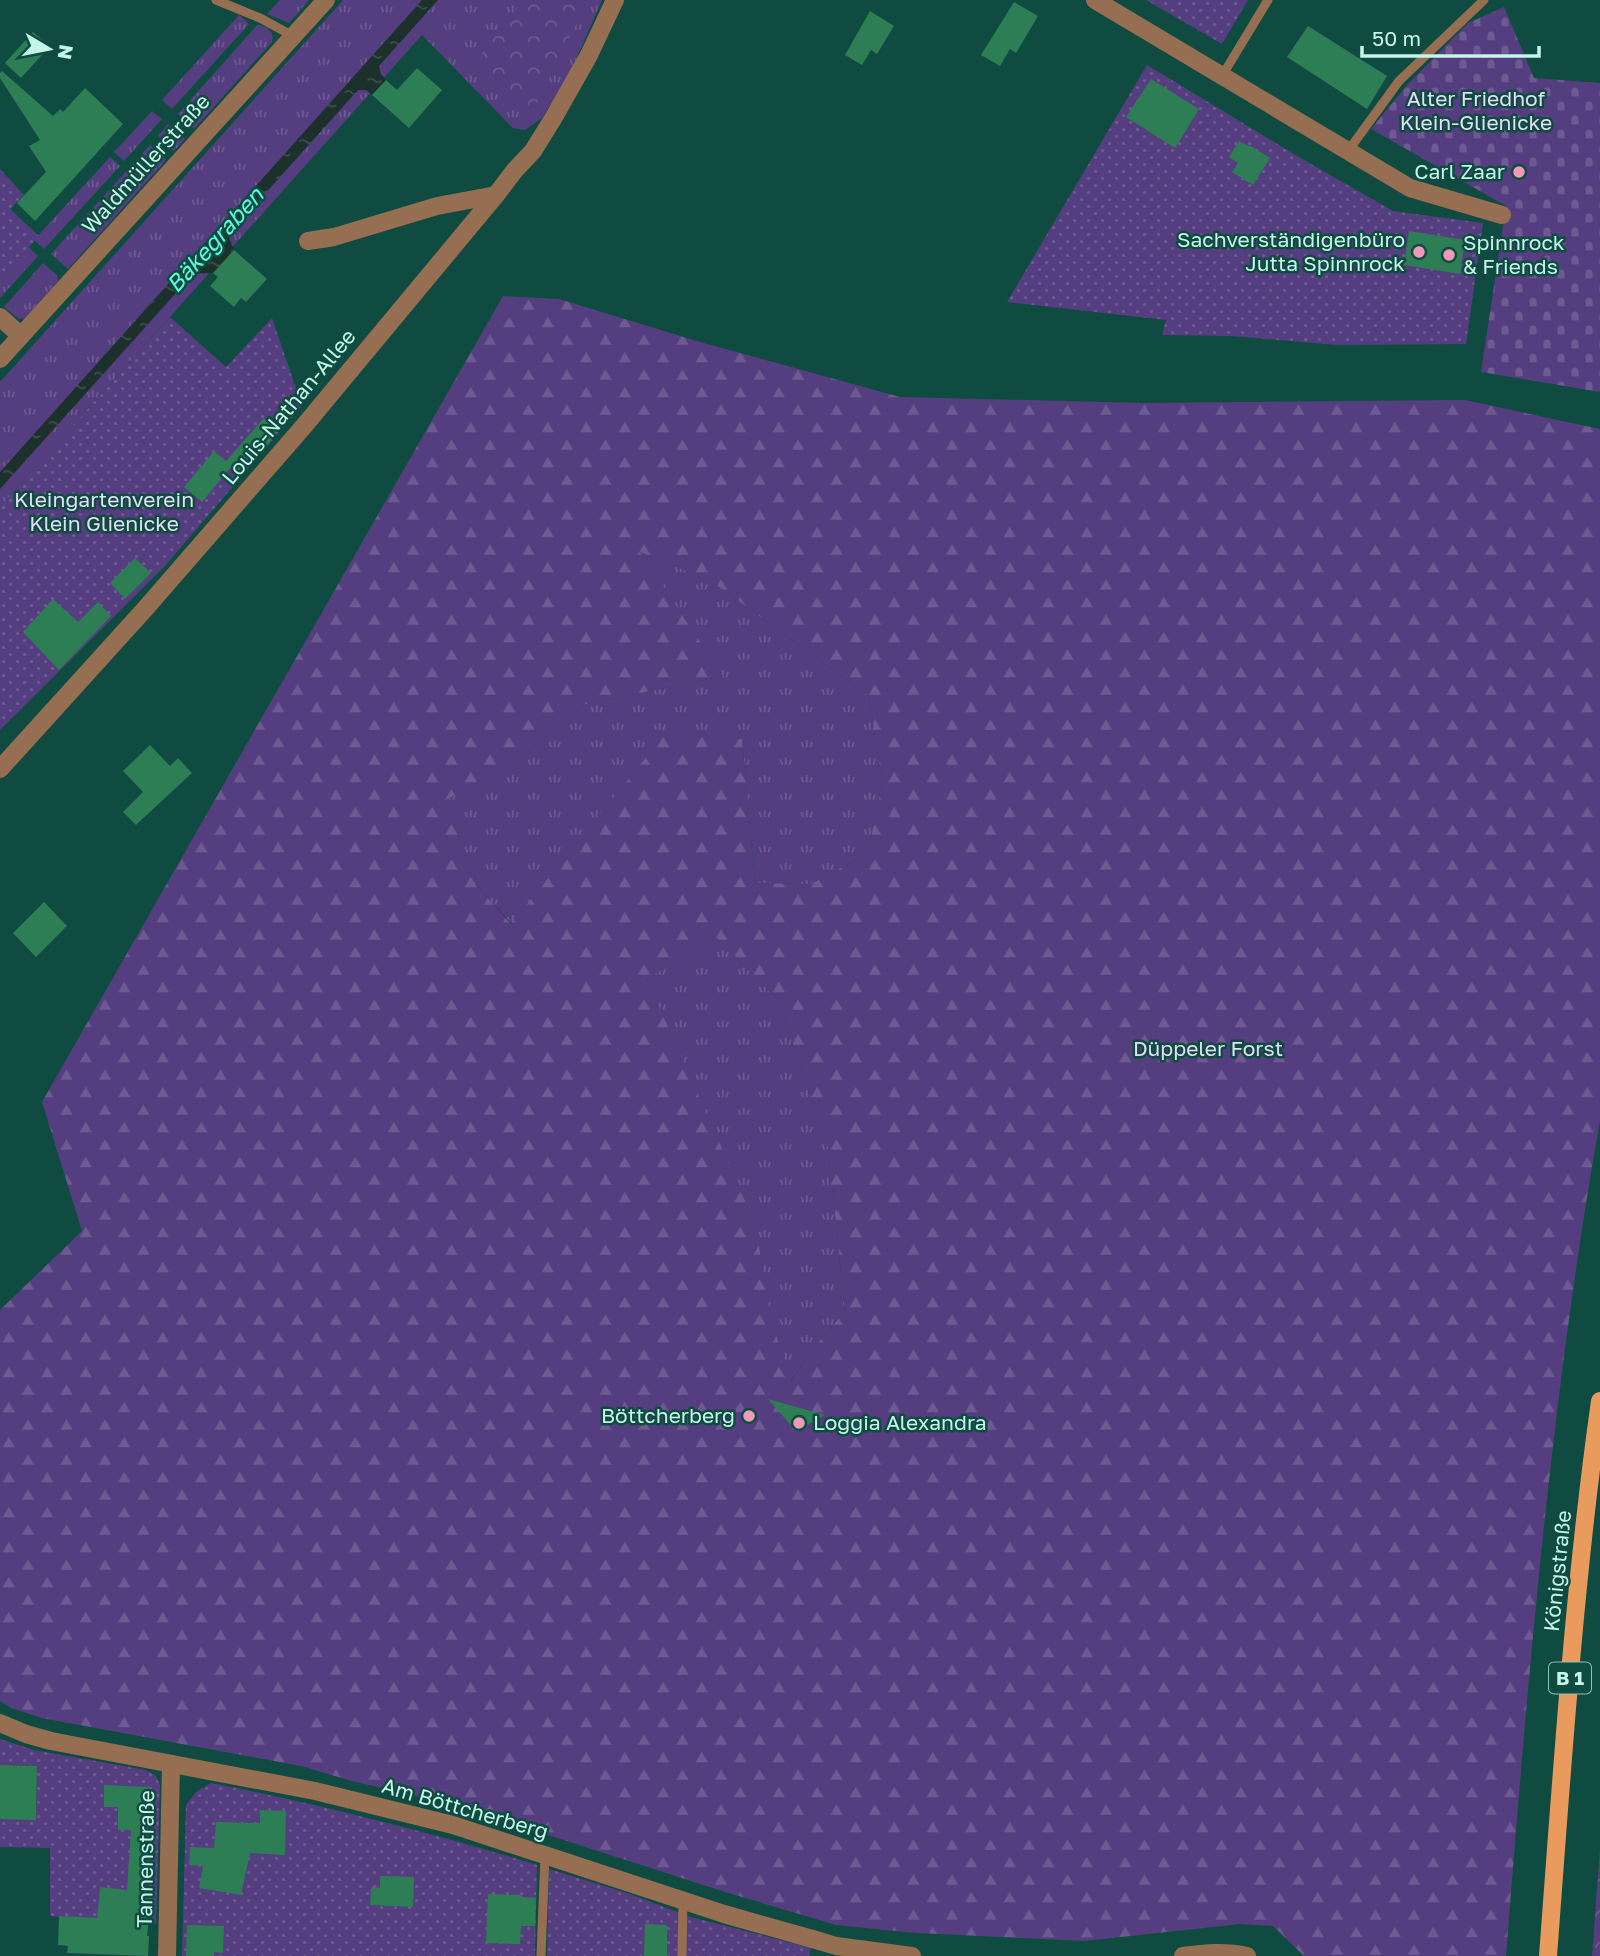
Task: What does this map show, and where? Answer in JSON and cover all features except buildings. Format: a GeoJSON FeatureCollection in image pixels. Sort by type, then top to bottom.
{"type":"FeatureCollection","features":[{"type":"Feature","properties":{"kind":"main road","name":"Königstraße"},"geometry":{"type":"LineString","coordinates":[[1548,1956],[1566,1714],[1600,1401]]}},
{"type":"Feature","properties":{"kind":"street","name":"Waldmüllerstraße"},"geometry":{"type":"LineString","coordinates":[[0,359],[326,0]]}},
{"type":"Feature","properties":{"kind":"street","name":"Louis-Nathan-Allee"},"geometry":{"type":"LineString","coordinates":[[0,769],[145,609],[304,425],[533,151],[589,55],[615,0]]}},
{"type":"Feature","properties":{"kind":"street"},"geometry":{"type":"LineString","coordinates":[[1095,0],[1410,188],[1502,215]]}},
{"type":"Feature","properties":{"kind":"street"},"geometry":{"type":"LineString","coordinates":[[308,241],[334,237],[437,206],[496,195]]}},
{"type":"Feature","properties":{"kind":"street"},"geometry":{"type":"LineString","coordinates":[[0,317],[21,336]]}},
{"type":"Feature","properties":{"kind":"street","name":"Am Böttcherberg"},"geometry":{"type":"LineString","coordinates":[[0,1723],[51,1741],[315,1791],[453,1825],[724,1914],[836,1946],[912,1956]]}},
{"type":"Feature","properties":{"kind":"street","name":"Tannenstraße"},"geometry":{"type":"LineString","coordinates":[[167,1956],[171,1764]]}},
{"type":"Feature","properties":{"kind":"street"},"geometry":{"type":"LineString","coordinates":[[1183,1956],[1217,1952],[1247,1956]]}},
{"type":"Feature","properties":{"kind":"lane"},"geometry":{"type":"LineString","coordinates":[[216,0],[260,18],[293,36]]}},
{"type":"Feature","properties":{"kind":"lane"},"geometry":{"type":"LineString","coordinates":[[1222,76],[1268,0]]}},
{"type":"Feature","properties":{"kind":"lane"},"geometry":{"type":"LineString","coordinates":[[1348,151],[1399,81],[1484,0]]}},
{"type":"Feature","properties":{"kind":"lane"},"geometry":{"type":"LineString","coordinates":[[541,1956],[545,1855]]}},
{"type":"Feature","properties":{"kind":"lane"},"geometry":{"type":"LineString","coordinates":[[682,1956],[683,1900]]}},
{"type":"Feature","properties":{"kind":"green space"},"geometry":{"type":"Polygon","coordinates":[[[280,0],[309,0],[289,23],[267,14],[280,0]]]}},
{"type":"Feature","properties":{"kind":"green space"},"geometry":{"type":"Polygon","coordinates":[[[343,0],[602,0],[570,73],[542,118],[525,130],[513,128],[422,35],[0,507],[0,382],[343,0]]]}},
{"type":"Feature","properties":{"kind":"green space"},"geometry":{"type":"Polygon","coordinates":[[[524,0],[588,1],[533,111],[477,59],[524,0]]]}},
{"type":"Feature","properties":{"kind":"green space"},"geometry":{"type":"Polygon","coordinates":[[[1146,0],[1248,0],[1222,44],[1146,0]]]}},
{"type":"Feature","properties":{"kind":"green space","name":"Alter Friedhof Klein-Glienicke"},"geometry":{"type":"Polygon","coordinates":[[[1504,7],[1534,78],[1600,83],[1600,392],[1481,372],[1506,206],[1371,129],[1408,84],[1468,23],[1504,7]]]}},
{"type":"Feature","properties":{"kind":"green space"},"geometry":{"type":"Polygon","coordinates":[[[239,15],[249,24],[172,109],[162,100],[239,15]]]}},
{"type":"Feature","properties":{"kind":"green space"},"geometry":{"type":"Polygon","coordinates":[[[257,25],[269,30],[272,42],[194,129],[178,114],[257,25]]]}},
{"type":"Feature","properties":{"kind":"green space"},"geometry":{"type":"Polygon","coordinates":[[[1147,65],[1393,211],[1483,223],[1466,344],[1337,345],[1232,336],[1162,335],[1166,320],[1007,302],[1147,65]]]}},
{"type":"Feature","properties":{"kind":"green space"},"geometry":{"type":"Polygon","coordinates":[[[152,111],[162,119],[124,161],[114,152],[152,111]]]}},
{"type":"Feature","properties":{"kind":"green space"},"geometry":{"type":"Polygon","coordinates":[[[168,124],[185,139],[174,151],[158,136],[168,124]]]}},
{"type":"Feature","properties":{"kind":"green space"},"geometry":{"type":"Polygon","coordinates":[[[150,145],[166,160],[68,269],[51,254],[150,145]]]}},
{"type":"Feature","properties":{"kind":"green space"},"geometry":{"type":"Polygon","coordinates":[[[110,157],[120,166],[44,249],[34,240],[110,157]]]}},
{"type":"Feature","properties":{"kind":"green space"},"geometry":{"type":"Polygon","coordinates":[[[0,169],[24,195],[10,209],[39,236],[0,278],[0,169]]]}},
{"type":"Feature","properties":{"kind":"green space"},"geometry":{"type":"Polygon","coordinates":[[[28,247],[38,256],[0,298],[0,278],[28,247]]]}},
{"type":"Feature","properties":{"kind":"green space"},"geometry":{"type":"Polygon","coordinates":[[[43,263],[57,275],[58,281],[25,318],[19,319],[4,307],[43,263]]]}},
{"type":"Feature","properties":{"kind":"green space","name":"Düppeler Forst"},"geometry":{"type":"Polygon","coordinates":[[[503,296],[559,299],[700,342],[900,397],[1143,403],[1465,400],[1600,429],[1600,1120],[1568,1328],[1543,1537],[1506,1956],[1304,1956],[1273,1926],[1240,1924],[1085,1941],[916,1933],[836,1925],[455,1805],[301,1766],[42,1718],[11,1708],[0,1701],[0,1310],[82,1231],[42,1102],[503,296]],[[640,552],[723,676],[582,705],[535,747],[445,801],[479,888],[511,924],[665,734],[742,739],[755,883],[811,884],[868,853],[882,782],[869,696],[711,581],[640,552]],[[717,938],[647,979],[755,1223],[771,1319],[791,1381],[813,1349],[845,1311],[828,1147],[778,1000],[717,938]]]}},
{"type":"Feature","properties":{"kind":"green space","name":"Kleingartenverein Klein Glienicke"},"geometry":{"type":"Polygon","coordinates":[[[170,317],[226,367],[272,318],[302,406],[164,567],[0,730],[0,507],[170,317]]]}},
{"type":"Feature","properties":{"kind":"green space"},"geometry":{"type":"Polygon","coordinates":[[[639,551],[711,581],[869,696],[882,782],[868,853],[811,884],[755,883],[742,739],[665,735],[512,924],[479,888],[445,801],[535,747],[582,705],[723,676],[639,551]]]}},
{"type":"Feature","properties":{"kind":"green space"},"geometry":{"type":"Polygon","coordinates":[[[717,938],[778,1000],[828,1147],[845,1311],[790,1382],[771,1319],[647,978],[717,938]]]}},
{"type":"Feature","properties":{"kind":"green space"},"geometry":{"type":"Polygon","coordinates":[[[0,1739],[34,1750],[146,1770],[156,1776],[160,1785],[156,1924],[50,1916],[50,1848],[0,1847],[0,1819],[36,1819],[37,1766],[0,1765],[0,1739]]]}},
{"type":"Feature","properties":{"kind":"green space"},"geometry":{"type":"Polygon","coordinates":[[[211,1783],[375,1820],[537,1865],[535,1956],[182,1956],[186,1805],[196,1792],[211,1783]]]}},
{"type":"Feature","properties":{"kind":"green space"},"geometry":{"type":"Polygon","coordinates":[[[1600,1850],[1600,1956],[1592,1956],[1600,1850]]]}},
{"type":"Feature","properties":{"kind":"green space"},"geometry":{"type":"Polygon","coordinates":[[[549,1869],[627,1893],[691,1917],[811,1948],[809,1956],[547,1956],[549,1869]]]}},
{"type":"Feature","properties":{"kind":"water","name":"Bäkegraben"},"geometry":{"type":"Polygon","coordinates":[[[422,0],[438,0],[379,66],[386,80],[372,95],[366,90],[358,90],[228,235],[234,250],[213,273],[193,274],[0,489],[0,472],[422,0]]]}},
{"type":"Feature","properties":{"kind":"place","name":"Carl Zaar"},"geometry":{"type":"Point","coordinates":[1519,172]}},
{"type":"Feature","properties":{"kind":"place","name":"Sachverständigenbüro Jutta Spinnrock"},"geometry":{"type":"Point","coordinates":[1419,252]}},
{"type":"Feature","properties":{"kind":"place","name":"Spinnrock & Friends"},"geometry":{"type":"Point","coordinates":[1449,255]}},
{"type":"Feature","properties":{"kind":"place","name":"Böttcherberg"},"geometry":{"type":"Point","coordinates":[749,1416]}},
{"type":"Feature","properties":{"kind":"place","name":"Loggia Alexandra"},"geometry":{"type":"Point","coordinates":[799,1423]}}]}
